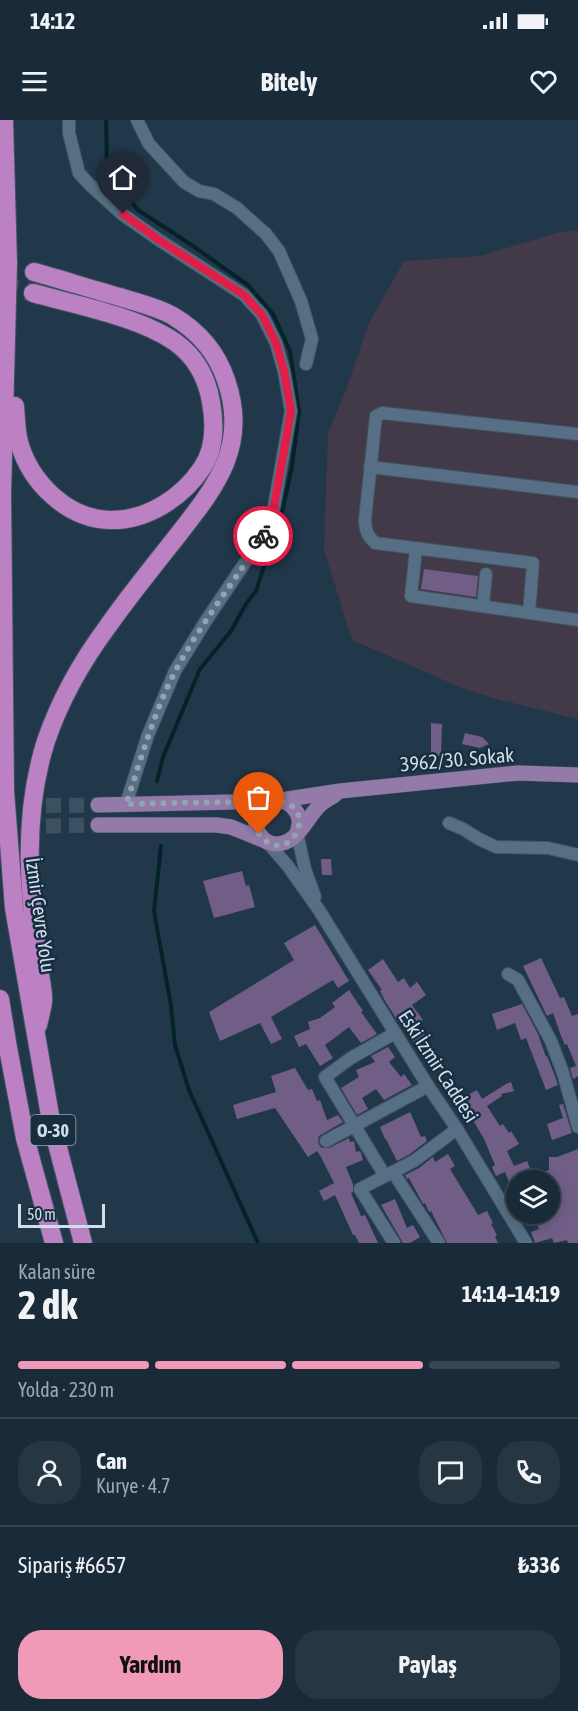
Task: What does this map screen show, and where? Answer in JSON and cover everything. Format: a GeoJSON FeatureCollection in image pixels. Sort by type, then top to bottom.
{"type":"FeatureCollection","features":[{"type":"Feature","properties":{"kind":"highway","name":"İzmir Çevre Yolu"},"geometry":{"type":"LineString","coordinates":[[4,120],[8,263],[2,493],[5,790],[14,908],[36,1036],[51,1121],[83,1243]]}},
{"type":"Feature","properties":{"kind":"highway"},"geometry":{"type":"LineString","coordinates":[[8,263],[16,431],[24,455],[38,480],[66,506],[77,512],[108,520],[141,515],[165,504],[178,495],[203,468],[212,441],[214,414],[206,382],[199,367],[175,342],[151,329],[129,320],[33,293]]}},
{"type":"Feature","properties":{"kind":"highway"},"geometry":{"type":"LineString","coordinates":[[34,272],[146,305],[173,316],[187,326],[216,357],[228,386],[234,420],[228,454],[219,480],[89,652],[61,705],[46,741],[33,798],[30,843],[32,902],[43,1001],[36,1036]]}},
{"type":"Feature","properties":{"kind":"highway","name":"O-30"},"geometry":{"type":"LineString","coordinates":[[0,999],[25,1138],[54,1243]]}},
{"type":"Feature","properties":{"kind":"main road","name":"3962/30. Sokak"},"geometry":{"type":"LineString","coordinates":[[98,805],[275,801],[340,791],[518,773],[578,775]]}},
{"type":"Feature","properties":{"kind":"main road"},"geometry":{"type":"LineString","coordinates":[[98,825],[217,825],[231,827],[273,844],[286,843],[293,839],[320,805],[340,791]]}},
{"type":"Feature","properties":{"kind":"main road"},"geometry":{"type":"LineString","coordinates":[[267,842],[256,829],[257,817],[263,806],[275,801],[290,804],[297,813],[300,823],[297,833]]}},
{"type":"Feature","properties":{"kind":"street"},"geometry":{"type":"LineString","coordinates":[[69,120],[69,133],[79,173],[89,184],[141,227],[244,295],[262,315],[276,343],[291,411],[274,507],[263,536],[175,671],[148,735],[126,804]]}},
{"type":"Feature","properties":{"kind":"street"},"geometry":{"type":"LineString","coordinates":[[137,120],[149,144],[184,182],[199,191],[214,194],[237,208],[266,234],[279,251],[301,301],[312,339],[306,364]]}},
{"type":"Feature","properties":{"kind":"street"},"geometry":{"type":"LineString","coordinates":[[529,613],[533,563],[375,543],[368,536],[364,520],[376,416],[382,413],[578,435]]}},
{"type":"Feature","properties":{"kind":"street"},"geometry":{"type":"LineString","coordinates":[[370,467],[578,492]]}},
{"type":"Feature","properties":{"kind":"street"},"geometry":{"type":"LineString","coordinates":[[416,549],[411,596],[578,620]]}},
{"type":"Feature","properties":{"kind":"street"},"geometry":{"type":"LineString","coordinates":[[483,606],[486,574]]}},
{"type":"Feature","properties":{"kind":"street"},"geometry":{"type":"LineString","coordinates":[[449,823],[496,847],[548,848],[578,855]]}},
{"type":"Feature","properties":{"kind":"street","name":"Eski İzmir Caddesi"},"geometry":{"type":"LineString","coordinates":[[297,833],[305,868],[319,909]]}},
{"type":"Feature","properties":{"kind":"street","name":"Eski İzmir Caddesi"},"geometry":{"type":"LineString","coordinates":[[267,842],[319,909],[526,1243]]}},
{"type":"Feature","properties":{"kind":"street"},"geometry":{"type":"LineString","coordinates":[[508,974],[518,980],[551,1041],[563,1073],[578,1127]]}},
{"type":"Feature","properties":{"kind":"street"},"geometry":{"type":"LineString","coordinates":[[395,1033],[351,1058],[325,1077],[354,1126],[439,1243]]}},
{"type":"Feature","properties":{"kind":"street"},"geometry":{"type":"LineString","coordinates":[[326,1141],[428,1086]]}},
{"type":"Feature","properties":{"kind":"street"},"geometry":{"type":"LineString","coordinates":[[394,1243],[360,1189],[414,1161],[457,1129]]}},
{"type":"Feature","properties":{"kind":"shaded area"},"geometry":{"type":"Polygon","coordinates":[[[578,230],[578,719],[462,688],[352,640],[324,550],[328,433],[346,390],[368,325],[404,261],[480,256],[560,232],[578,230]]]}},
{"type":"Feature","properties":{"kind":"building"},"geometry":{"type":"Polygon","coordinates":[[[424,569],[478,576],[476,597],[421,589],[424,569]]]}},
{"type":"Feature","properties":{"kind":"building"},"geometry":{"type":"Polygon","coordinates":[[[431,723],[442,724],[441,757],[431,756],[431,723]]]}},
{"type":"Feature","properties":{"kind":"building"},"geometry":{"type":"Polygon","coordinates":[[[465,733],[482,737],[489,744],[480,748],[462,744],[465,733]]]}},
{"type":"Feature","properties":{"kind":"building"},"geometry":{"type":"Polygon","coordinates":[[[321,859],[331,859],[332,875],[322,875],[321,859]]]}},
{"type":"Feature","properties":{"kind":"building"},"geometry":{"type":"Polygon","coordinates":[[[242,871],[246,886],[249,885],[255,907],[214,918],[203,881],[242,871]]]}},
{"type":"Feature","properties":{"kind":"building"},"geometry":{"type":"Polygon","coordinates":[[[315,925],[349,981],[338,988],[333,980],[271,1017],[282,1039],[271,1044],[260,1023],[220,1041],[209,1012],[294,960],[284,943],[315,925]]]}},
{"type":"Feature","properties":{"kind":"building"},"geometry":{"type":"Polygon","coordinates":[[[541,958],[560,998],[564,997],[572,1016],[578,1014],[578,1076],[573,1079],[570,1068],[576,1066],[567,1044],[565,1045],[553,1013],[547,1016],[523,966],[541,958]]]}},
{"type":"Feature","properties":{"kind":"building"},"geometry":{"type":"Polygon","coordinates":[[[383,959],[398,982],[404,978],[410,988],[417,982],[426,995],[412,1005],[423,1020],[417,1024],[429,1040],[417,1047],[397,1020],[380,991],[382,990],[368,970],[383,959]]]}},
{"type":"Feature","properties":{"kind":"building"},"geometry":{"type":"Polygon","coordinates":[[[349,990],[377,1034],[361,1043],[349,1027],[325,1045],[333,1058],[320,1066],[306,1044],[299,1047],[294,1036],[310,1029],[308,1022],[320,1018],[335,1007],[332,1003],[349,990]]]}},
{"type":"Feature","properties":{"kind":"building"},"geometry":{"type":"Polygon","coordinates":[[[522,1004],[538,1034],[558,1085],[546,1090],[526,1038],[521,1040],[515,1023],[497,1030],[492,1014],[522,1004]]]}},
{"type":"Feature","properties":{"kind":"building"},"geometry":{"type":"Polygon","coordinates":[[[388,1047],[395,1057],[389,1062],[401,1077],[404,1074],[412,1085],[384,1100],[376,1089],[362,1098],[368,1109],[357,1115],[341,1088],[359,1077],[356,1070],[375,1062],[371,1056],[388,1047]]]}},
{"type":"Feature","properties":{"kind":"building"},"geometry":{"type":"Polygon","coordinates":[[[295,1068],[308,1090],[312,1089],[317,1101],[320,1100],[327,1120],[338,1115],[343,1122],[319,1136],[319,1145],[322,1148],[329,1148],[349,1138],[350,1142],[354,1141],[356,1152],[361,1153],[363,1160],[346,1167],[353,1184],[351,1193],[361,1216],[365,1215],[378,1243],[359,1243],[335,1195],[324,1201],[319,1191],[334,1183],[321,1157],[317,1151],[308,1157],[275,1108],[237,1119],[233,1105],[276,1092],[271,1076],[295,1068]]]}},
{"type":"Feature","properties":{"kind":"building"},"geometry":{"type":"Polygon","coordinates":[[[511,1082],[514,1091],[501,1094],[502,1096],[487,1106],[500,1126],[503,1124],[509,1133],[511,1131],[519,1144],[507,1151],[514,1166],[527,1161],[531,1170],[506,1170],[506,1174],[505,1172],[496,1176],[492,1167],[495,1165],[484,1139],[461,1099],[477,1090],[482,1099],[511,1082]]]}},
{"type":"Feature","properties":{"kind":"building"},"geometry":{"type":"Polygon","coordinates":[[[563,1104],[572,1133],[552,1140],[547,1124],[563,1118],[559,1105],[563,1104]]]}},
{"type":"Feature","properties":{"kind":"building"},"geometry":{"type":"Polygon","coordinates":[[[410,1112],[421,1137],[425,1136],[427,1141],[397,1161],[380,1127],[410,1112]]]}},
{"type":"Feature","properties":{"kind":"building"},"geometry":{"type":"Polygon","coordinates":[[[578,1149],[578,1243],[568,1243],[567,1240],[554,1243],[552,1238],[535,1243],[531,1232],[539,1229],[537,1224],[560,1224],[560,1170],[549,1170],[549,1157],[557,1157],[578,1149]]]}},
{"type":"Feature","properties":{"kind":"building"},"geometry":{"type":"Polygon","coordinates":[[[448,1154],[455,1166],[450,1169],[478,1215],[487,1211],[498,1243],[447,1243],[431,1211],[429,1212],[425,1203],[423,1204],[409,1178],[407,1179],[405,1175],[433,1157],[435,1162],[448,1154]]]}},
{"type":"Feature","properties":{"kind":"building"},"geometry":{"type":"Polygon","coordinates":[[[395,1199],[407,1228],[413,1225],[420,1237],[410,1243],[403,1243],[381,1205],[395,1199]]]}},
{"type":"Feature","properties":{"kind":"waterway"},"geometry":{"type":"LineString","coordinates":[[106,120],[107,164],[123,192],[138,210],[248,285],[273,314],[290,351],[299,412],[292,466],[283,508],[256,591],[231,631],[200,669],[163,757],[157,781]]}},
{"type":"Feature","properties":{"kind":"waterway"},"geometry":{"type":"LineString","coordinates":[[161,846],[154,911],[171,1006],[175,1045],[189,1090],[258,1243]]}},
{"type":"Feature","properties":{"kind":"tunnel"},"geometry":{"type":"LineString","coordinates":[[0,285],[33,293]]}},
{"type":"Feature","properties":{"kind":"tunnel"},"geometry":{"type":"LineString","coordinates":[[0,806],[98,805]]}},
{"type":"Feature","properties":{"kind":"tunnel"},"geometry":{"type":"LineString","coordinates":[[0,827],[98,825]]}},
{"type":"Feature","properties":{"kind":"way so far"},"geometry":{"type":"LineString","coordinates":[[259,834],[267,842],[273,844],[280,845],[293,839],[300,823],[294,808],[283,801],[126,804],[148,735],[175,671],[263,536]]}},
{"type":"Feature","properties":{"kind":"route"},"geometry":{"type":"LineString","coordinates":[[123,214],[244,295],[262,315],[276,343],[291,411],[274,507],[263,536]]}}]}
